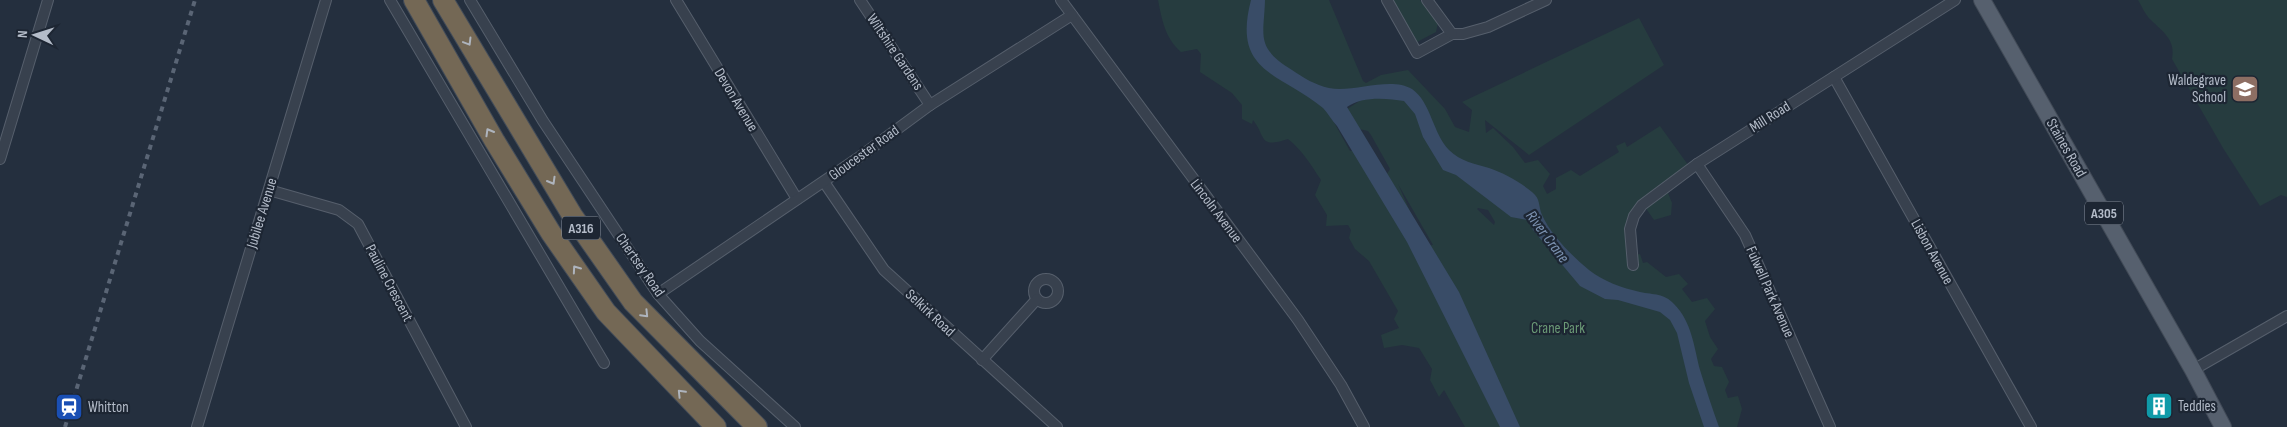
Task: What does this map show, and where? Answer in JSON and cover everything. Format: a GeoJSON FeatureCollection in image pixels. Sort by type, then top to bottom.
{"type":"FeatureCollection","features":[{"type":"Feature","properties":{"kind":"highway","name":"A316"},"geometry":{"type":"LineString","coordinates":[[414,0],[494,140],[545,224],[606,312],[716,427]]}},
{"type":"Feature","properties":{"kind":"highway","name":"Chertsey Road"},"geometry":{"type":"LineString","coordinates":[[443,0],[524,132],[572,215],[633,302],[757,427]]}},
{"type":"Feature","properties":{"kind":"main road","name":"Staines Road"},"geometry":{"type":"LineString","coordinates":[[1982,0],[2193,370],[2217,425]]}},
{"type":"Feature","properties":{"kind":"street"},"geometry":{"type":"LineString","coordinates":[[0,159],[48,0]]}},
{"type":"Feature","properties":{"kind":"street","name":"Jubilee Avenue"},"geometry":{"type":"LineString","coordinates":[[197,427],[326,0]]}},
{"type":"Feature","properties":{"kind":"street"},"geometry":{"type":"LineString","coordinates":[[390,0],[604,363]]}},
{"type":"Feature","properties":{"kind":"street","name":"Chertsey Road"},"geometry":{"type":"LineString","coordinates":[[470,0],[543,122],[658,294],[700,341],[794,427]]}},
{"type":"Feature","properties":{"kind":"street","name":"Devon Avenue"},"geometry":{"type":"LineString","coordinates":[[676,0],[797,199]]}},
{"type":"Feature","properties":{"kind":"street","name":"Wiltshire Gardens"},"geometry":{"type":"LineString","coordinates":[[860,0],[930,105]]}},
{"type":"Feature","properties":{"kind":"street","name":"Lincoln Avenue"},"geometry":{"type":"LineString","coordinates":[[1061,0],[1298,320],[1341,385],[1364,427]]}},
{"type":"Feature","properties":{"kind":"street"},"geometry":{"type":"LineString","coordinates":[[1387,0],[1417,53],[1452,34],[1463,34],[1488,27],[1546,0]]}},
{"type":"Feature","properties":{"kind":"street"},"geometry":{"type":"LineString","coordinates":[[1427,0],[1452,34]]}},
{"type":"Feature","properties":{"kind":"street","name":"Mill Road"},"geometry":{"type":"LineString","coordinates":[[1632,265],[1630,229],[1634,216],[1642,205],[1697,164],[1955,0]]}},
{"type":"Feature","properties":{"kind":"street","name":"Gloucester Road"},"geometry":{"type":"LineString","coordinates":[[658,294],[824,182],[930,105],[1072,15]]}},
{"type":"Feature","properties":{"kind":"street","name":"Lisbon Avenue"},"geometry":{"type":"LineString","coordinates":[[1834,77],[2031,427]]}},
{"type":"Feature","properties":{"kind":"street"},"geometry":{"type":"LineString","coordinates":[[524,132],[543,122]]}},
{"type":"Feature","properties":{"kind":"street","name":"Fulwell Park Avenue"},"geometry":{"type":"LineString","coordinates":[[1697,164],[1744,235],[1830,427]]}},
{"type":"Feature","properties":{"kind":"street","name":"Selkirk Road"},"geometry":{"type":"LineString","coordinates":[[824,182],[884,270],[1057,427]]}},
{"type":"Feature","properties":{"kind":"street","name":"Pauline Crescent"},"geometry":{"type":"LineString","coordinates":[[269,190],[339,210],[358,224],[466,427]]}},
{"type":"Feature","properties":{"kind":"street"},"geometry":{"type":"LineString","coordinates":[[982,360],[1037,299]]}},
{"type":"Feature","properties":{"kind":"street"},"geometry":{"type":"LineString","coordinates":[[2193,370],[2287,316]]}},
{"type":"Feature","properties":{"kind":"green space","name":"Crane Park"},"geometry":{"type":"Polygon","coordinates":[[[1158,0],[1329,0],[1363,81],[1366,83],[1381,75],[1408,70],[1445,109],[1455,127],[1469,132],[1472,110],[1462,102],[1639,18],[1664,65],[1529,155],[1485,120],[1486,133],[1493,128],[1513,147],[1525,163],[1538,160],[1550,174],[1543,186],[1547,194],[1556,189],[1556,178],[1571,170],[1580,176],[1619,152],[1616,146],[1625,142],[1627,147],[1660,126],[1691,169],[1689,174],[1668,193],[1672,203],[1671,215],[1654,220],[1645,207],[1636,213],[1632,255],[1640,254],[1643,263],[1647,262],[1666,277],[1679,274],[1688,284],[1682,289],[1692,302],[1707,298],[1715,309],[1705,321],[1710,337],[1718,349],[1711,359],[1714,366],[1722,367],[1729,382],[1725,390],[1728,398],[1738,396],[1742,409],[1737,427],[1465,427],[1444,390],[1439,397],[1430,380],[1432,369],[1419,348],[1402,345],[1384,348],[1381,335],[1399,328],[1394,319],[1398,311],[1369,261],[1355,249],[1349,238],[1351,230],[1348,225],[1326,226],[1327,215],[1315,195],[1321,180],[1306,158],[1288,139],[1278,142],[1267,142],[1253,120],[1252,124],[1242,119],[1242,105],[1232,93],[1200,72],[1201,54],[1197,49],[1181,52],[1171,41],[1163,22],[1158,0]],[[1316,90],[1350,151],[1370,149],[1387,174],[1390,169],[1371,135],[1368,131],[1359,129],[1347,109],[1366,97],[1316,90]],[[1398,184],[1413,218],[1429,246],[1433,245],[1398,184]],[[1477,209],[1494,225],[1495,222],[1488,210],[1477,209]]]}},
{"type":"Feature","properties":{"kind":"green space"},"geometry":{"type":"Polygon","coordinates":[[[1390,0],[1420,0],[1438,23],[1436,32],[1417,42],[1411,36],[1390,0]]]}},
{"type":"Feature","properties":{"kind":"green space","name":"Waldegrave School"},"geometry":{"type":"Polygon","coordinates":[[[2138,0],[2287,0],[2287,197],[2281,195],[2260,206],[2223,148],[2172,59],[2173,52],[2168,37],[2147,16],[2138,0]]]}},
{"type":"Feature","properties":{"kind":"water","name":"River Crane"},"geometry":{"type":"Polygon","coordinates":[[[1251,0],[1265,0],[1264,40],[1272,55],[1280,62],[1310,81],[1329,88],[1339,89],[1393,84],[1403,85],[1412,89],[1424,102],[1439,136],[1449,150],[1463,159],[1506,175],[1532,192],[1537,197],[1542,215],[1556,238],[1589,270],[1600,278],[1620,286],[1659,295],[1670,300],[1680,311],[1689,327],[1700,370],[1719,427],[1704,427],[1689,383],[1677,333],[1670,320],[1660,312],[1618,300],[1605,299],[1580,286],[1533,230],[1528,220],[1511,217],[1456,175],[1443,170],[1423,137],[1415,114],[1404,101],[1367,99],[1353,103],[1347,107],[1459,292],[1520,427],[1500,427],[1407,242],[1337,126],[1323,108],[1263,68],[1254,57],[1248,43],[1247,24],[1251,0]]]}},
{"type":"Feature","properties":{"kind":"railway"},"geometry":{"type":"LineString","coordinates":[[65,427],[195,0]]}},
{"type":"Feature","properties":{"kind":"place","name":"Waldegrave School"},"geometry":{"type":"Point","coordinates":[2245,89]}},
{"type":"Feature","properties":{"kind":"place","name":"Teddies"},"geometry":{"type":"Point","coordinates":[2159,406]}},
{"type":"Feature","properties":{"kind":"place","name":"Whitton"},"geometry":{"type":"Point","coordinates":[69,407]}}]}
